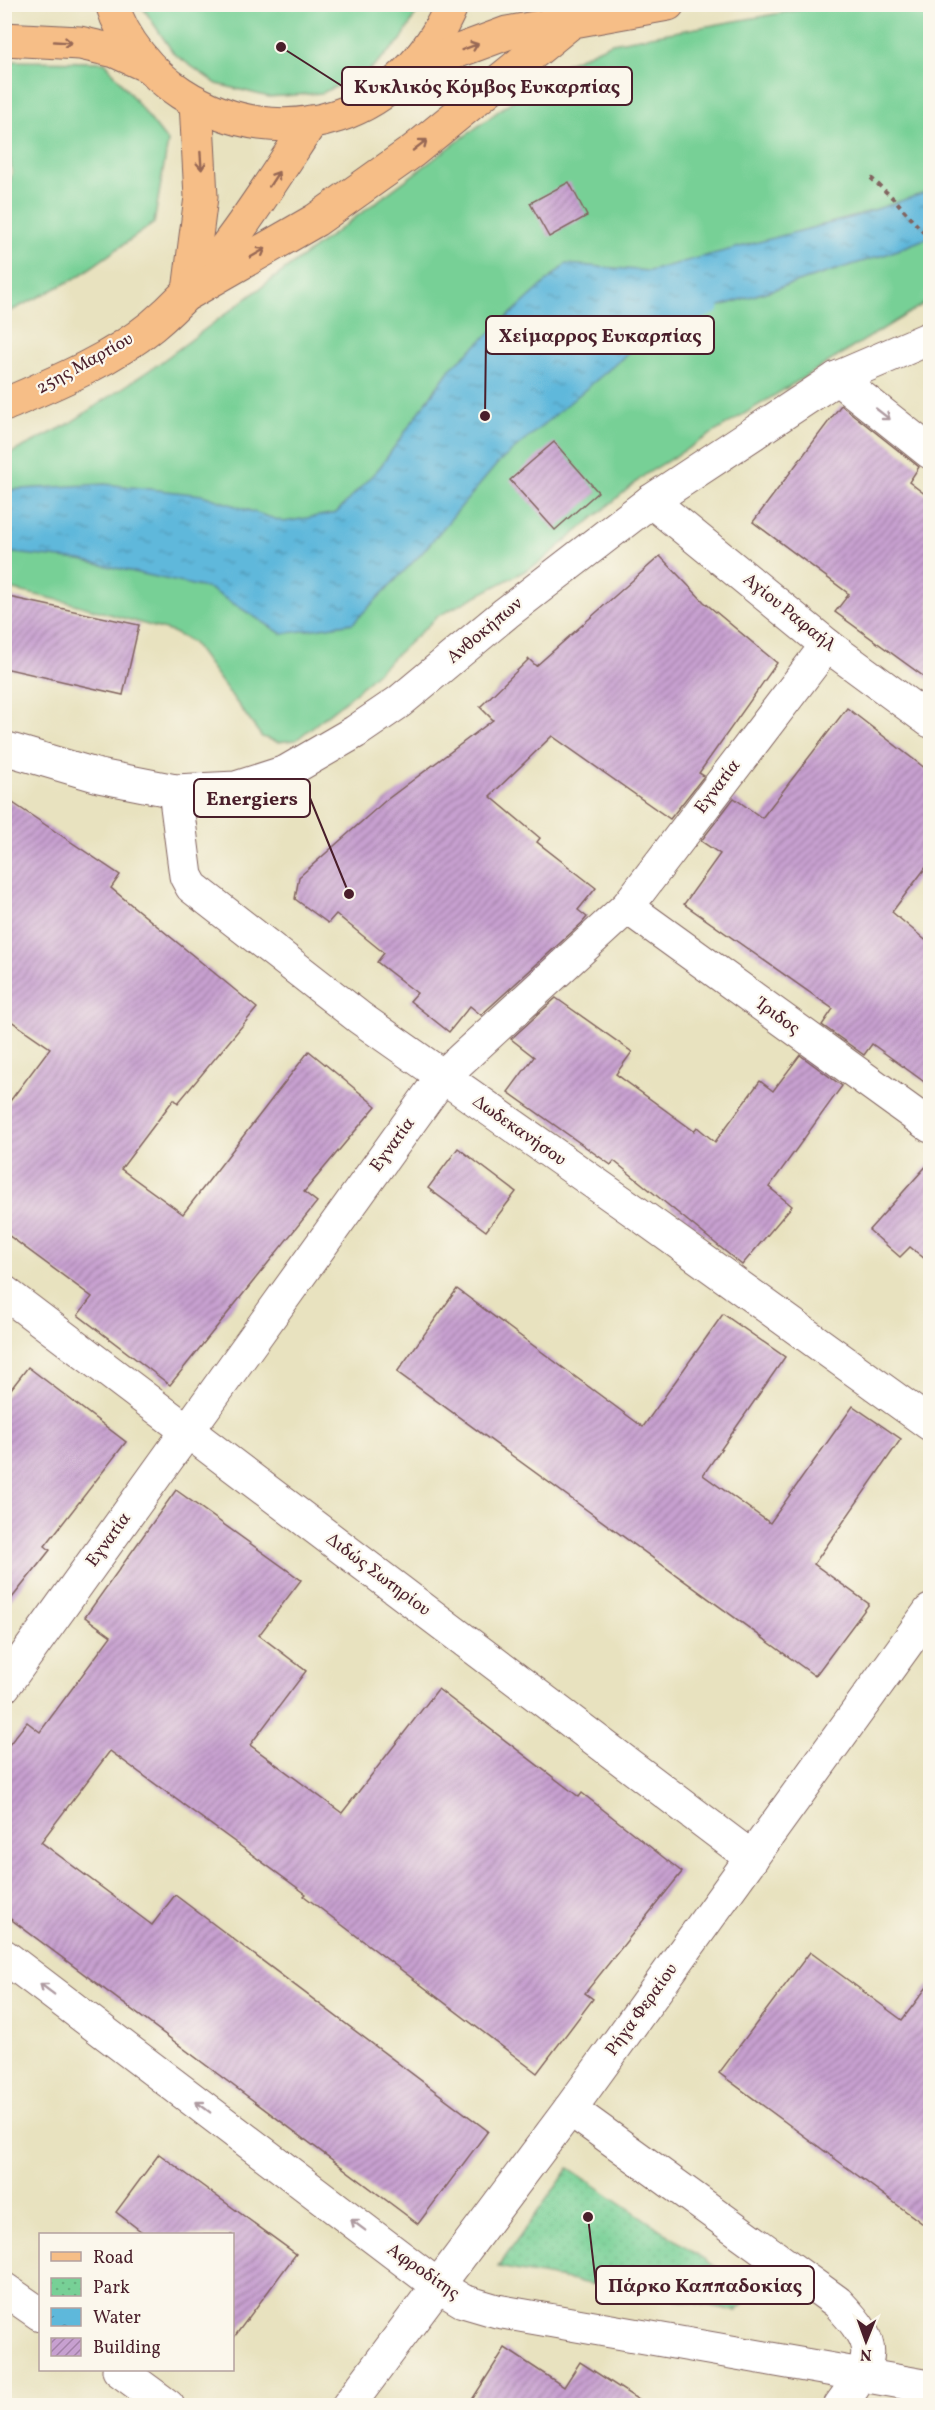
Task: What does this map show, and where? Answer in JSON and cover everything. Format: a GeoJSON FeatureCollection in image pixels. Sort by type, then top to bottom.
{"type":"FeatureCollection","features":[{"type":"Feature","properties":{"kind":"main road"},"geometry":{"type":"LineString","coordinates":[[112,4],[130,42],[148,66],[171,86],[223,115],[251,122],[282,125],[311,122],[340,115],[368,103],[393,87],[415,67],[431,47],[452,4]]}},
{"type":"Feature","properties":{"kind":"main road"},"geometry":{"type":"LineString","coordinates":[[415,67],[507,33],[668,4]]}},
{"type":"Feature","properties":{"kind":"main road"},"geometry":{"type":"LineString","coordinates":[[189,293],[316,220],[422,144],[570,23]]}},
{"type":"Feature","properties":{"kind":"main road"},"geometry":{"type":"LineString","coordinates":[[4,39],[80,43],[115,51],[148,66]]}},
{"type":"Feature","properties":{"kind":"main road"},"geometry":{"type":"LineString","coordinates":[[189,293],[201,197],[196,102]]}},
{"type":"Feature","properties":{"kind":"main road"},"geometry":{"type":"LineString","coordinates":[[189,293],[269,186],[311,122]]}},
{"type":"Feature","properties":{"kind":"main road","name":"25ης Μαρτίου"},"geometry":{"type":"LineString","coordinates":[[4,405],[102,359],[151,327],[189,293]]}},
{"type":"Feature","properties":{"kind":"street","name":"Ανθοκήπων"},"geometry":{"type":"LineString","coordinates":[[4,748],[99,776],[175,791],[236,789],[286,772],[315,757],[399,702],[506,613],[651,501],[837,378],[930,338]]}},
{"type":"Feature","properties":{"kind":"street"},"geometry":{"type":"LineString","coordinates":[[837,378],[930,452]]}},
{"type":"Feature","properties":{"kind":"street","name":"Αγίου Ραφαήλ"},"geometry":{"type":"LineString","coordinates":[[651,501],[827,645],[930,721]]}},
{"type":"Feature","properties":{"kind":"street","name":"Εγνατία"},"geometry":{"type":"LineString","coordinates":[[4,1686],[442,1077],[627,907],[827,645]]}},
{"type":"Feature","properties":{"kind":"street","name":"Δωδεκανήσου"},"geometry":{"type":"LineString","coordinates":[[175,791],[186,876],[192,887],[360,1018],[640,1215],[930,1424]]}},
{"type":"Feature","properties":{"kind":"street","name":"Ίριδος"},"geometry":{"type":"LineString","coordinates":[[627,907],[930,1126]]}},
{"type":"Feature","properties":{"kind":"street","name":"Διδώς Σωτηρίου"},"geometry":{"type":"LineString","coordinates":[[4,1292],[752,1858]]}},
{"type":"Feature","properties":{"kind":"street","name":"Ρήγα Φεραίου"},"geometry":{"type":"LineString","coordinates":[[348,2406],[570,2109],[930,1613]]}},
{"type":"Feature","properties":{"kind":"street","name":"Αφροδίτης"},"geometry":{"type":"LineString","coordinates":[[4,1956],[438,2286],[463,2301],[497,2311],[930,2387]]}},
{"type":"Feature","properties":{"kind":"street"},"geometry":{"type":"LineString","coordinates":[[570,2109],[837,2302],[854,2320],[869,2348],[869,2359],[863,2375],[840,2406]]}},
{"type":"Feature","properties":{"kind":"street"},"geometry":{"type":"LineString","coordinates":[[4,2289],[39,2313]]}},
{"type":"Feature","properties":{"kind":"street"},"geometry":{"type":"LineString","coordinates":[[120,2371],[168,2406]]}},
{"type":"Feature","properties":{"kind":"path"},"geometry":{"type":"LineString","coordinates":[[871,178],[896,201],[930,240]]}},
{"type":"Feature","properties":{"kind":"green space"},"geometry":{"type":"Polygon","coordinates":[[[141,5],[421,5],[401,40],[366,73],[322,93],[269,97],[217,84],[174,54],[141,5]]]}},
{"type":"Feature","properties":{"kind":"green space"},"geometry":{"type":"Polygon","coordinates":[[[826,5],[930,5],[930,300],[646,474],[538,564],[438,616],[356,692],[296,740],[278,742],[262,737],[192,642],[172,632],[67,602],[5,588],[5,456],[67,425],[157,365],[555,69],[612,43],[826,5]]]}},
{"type":"Feature","properties":{"kind":"green space"},"geometry":{"type":"Polygon","coordinates":[[[5,61],[105,62],[168,142],[154,223],[76,278],[5,314],[4,211],[12,172],[5,129],[5,61]]]}},
{"type":"Feature","properties":{"kind":"green space"},"geometry":{"type":"Polygon","coordinates":[[[569,2168],[754,2293],[737,2311],[498,2267],[569,2168]]]}},
{"type":"Feature","properties":{"kind":"water"},"geometry":{"type":"Polygon","coordinates":[[[930,191],[930,237],[887,254],[663,324],[498,463],[422,553],[353,623],[282,634],[210,589],[80,560],[5,552],[5,490],[105,484],[202,495],[284,522],[336,513],[380,467],[450,369],[566,264],[649,271],[853,217],[930,191]]]}},
{"type":"Feature","properties":{"kind":"building"},"geometry":{"type":"Polygon","coordinates":[[[569,182],[587,216],[549,237],[530,203],[569,182]]]}},
{"type":"Feature","properties":{"kind":"building"},"geometry":{"type":"Polygon","coordinates":[[[841,405],[919,467],[909,482],[930,498],[930,681],[835,612],[849,594],[753,522],[841,405]]]}},
{"type":"Feature","properties":{"kind":"building"},"geometry":{"type":"Polygon","coordinates":[[[554,442],[598,492],[555,530],[510,480],[554,442]]]}},
{"type":"Feature","properties":{"kind":"building"},"geometry":{"type":"Polygon","coordinates":[[[660,556],[704,602],[777,663],[699,773],[704,776],[670,819],[552,736],[490,796],[540,838],[537,842],[596,888],[578,910],[587,917],[582,923],[481,1015],[470,1006],[449,1032],[410,1001],[417,993],[377,962],[384,953],[336,914],[328,923],[295,899],[299,877],[385,801],[493,720],[480,707],[529,659],[536,666],[660,556]]]}},
{"type":"Feature","properties":{"kind":"building"},"geometry":{"type":"Polygon","coordinates":[[[4,596],[139,625],[123,695],[4,668],[4,596]]]}},
{"type":"Feature","properties":{"kind":"building"},"geometry":{"type":"Polygon","coordinates":[[[847,708],[930,772],[930,862],[892,912],[930,944],[930,1086],[872,1044],[864,1055],[822,1025],[833,1009],[684,904],[720,854],[701,841],[734,798],[762,818],[847,708]]]}},
{"type":"Feature","properties":{"kind":"building"},"geometry":{"type":"Polygon","coordinates":[[[4,797],[120,875],[111,888],[257,1008],[178,1103],[174,1099],[121,1169],[183,1214],[309,1051],[376,1106],[304,1192],[317,1202],[170,1385],[78,1315],[92,1297],[4,1232],[4,1109],[50,1048],[4,1016],[4,797]]]}},
{"type":"Feature","properties":{"kind":"building"},"geometry":{"type":"Polygon","coordinates":[[[556,998],[632,1052],[616,1074],[694,1131],[697,1127],[715,1142],[760,1081],[773,1091],[800,1055],[842,1086],[769,1187],[792,1206],[742,1265],[614,1161],[611,1165],[508,1092],[534,1057],[511,1039],[556,998]]]}},
{"type":"Feature","properties":{"kind":"building"},"geometry":{"type":"Polygon","coordinates":[[[458,1148],[516,1192],[486,1231],[428,1188],[458,1148]]]}},
{"type":"Feature","properties":{"kind":"building"},"geometry":{"type":"Polygon","coordinates":[[[930,1162],[930,1263],[910,1247],[900,1257],[869,1230],[930,1162]]]}},
{"type":"Feature","properties":{"kind":"building"},"geometry":{"type":"Polygon","coordinates":[[[457,1289],[643,1427],[723,1314],[785,1357],[703,1475],[770,1523],[853,1406],[901,1439],[814,1564],[869,1604],[815,1676],[397,1372],[457,1289]]]}},
{"type":"Feature","properties":{"kind":"building"},"geometry":{"type":"Polygon","coordinates":[[[28,1367],[126,1442],[45,1546],[50,1550],[4,1608],[4,1398],[28,1367]]]}},
{"type":"Feature","properties":{"kind":"building"},"geometry":{"type":"Polygon","coordinates":[[[176,1490],[301,1580],[259,1635],[306,1671],[250,1745],[342,1813],[438,1689],[579,1797],[582,1793],[682,1872],[585,1993],[593,1999],[537,2073],[304,1896],[306,1894],[110,1751],[41,1842],[152,1925],[175,1895],[488,2131],[418,2224],[4,1914],[4,1751],[27,1722],[40,1732],[111,1636],[85,1617],[176,1490]]]}},
{"type":"Feature","properties":{"kind":"building"},"geometry":{"type":"Polygon","coordinates":[[[810,1952],[902,2020],[930,1983],[930,2229],[719,2073],[810,1952]]]}},
{"type":"Feature","properties":{"kind":"building"},"geometry":{"type":"Polygon","coordinates":[[[159,2154],[296,2254],[234,2337],[234,2233],[143,2233],[116,2212],[159,2154]]]}},
{"type":"Feature","properties":{"kind":"building"},"geometry":{"type":"Polygon","coordinates":[[[505,2348],[564,2387],[580,2362],[648,2406],[468,2406],[505,2348]]]}},
{"type":"Feature","properties":{"kind":"waterway"},"geometry":{"type":"LineString","coordinates":[[637,338],[712,307]]}},
{"type":"Feature","properties":{"kind":"place","name":"Κυκλικός Κόμβος Ευκαρπίας"},"geometry":{"type":"Point","coordinates":[281,47]}},
{"type":"Feature","properties":{"kind":"place","name":"Χείμαρρος Ευκαρπίας"},"geometry":{"type":"Point","coordinates":[485,416]}},
{"type":"Feature","properties":{"kind":"place","name":"Energiers"},"geometry":{"type":"Point","coordinates":[349,894]}},
{"type":"Feature","properties":{"kind":"place","name":"Πάρκο Καππαδοκίας"},"geometry":{"type":"Point","coordinates":[588,2217]}}]}
